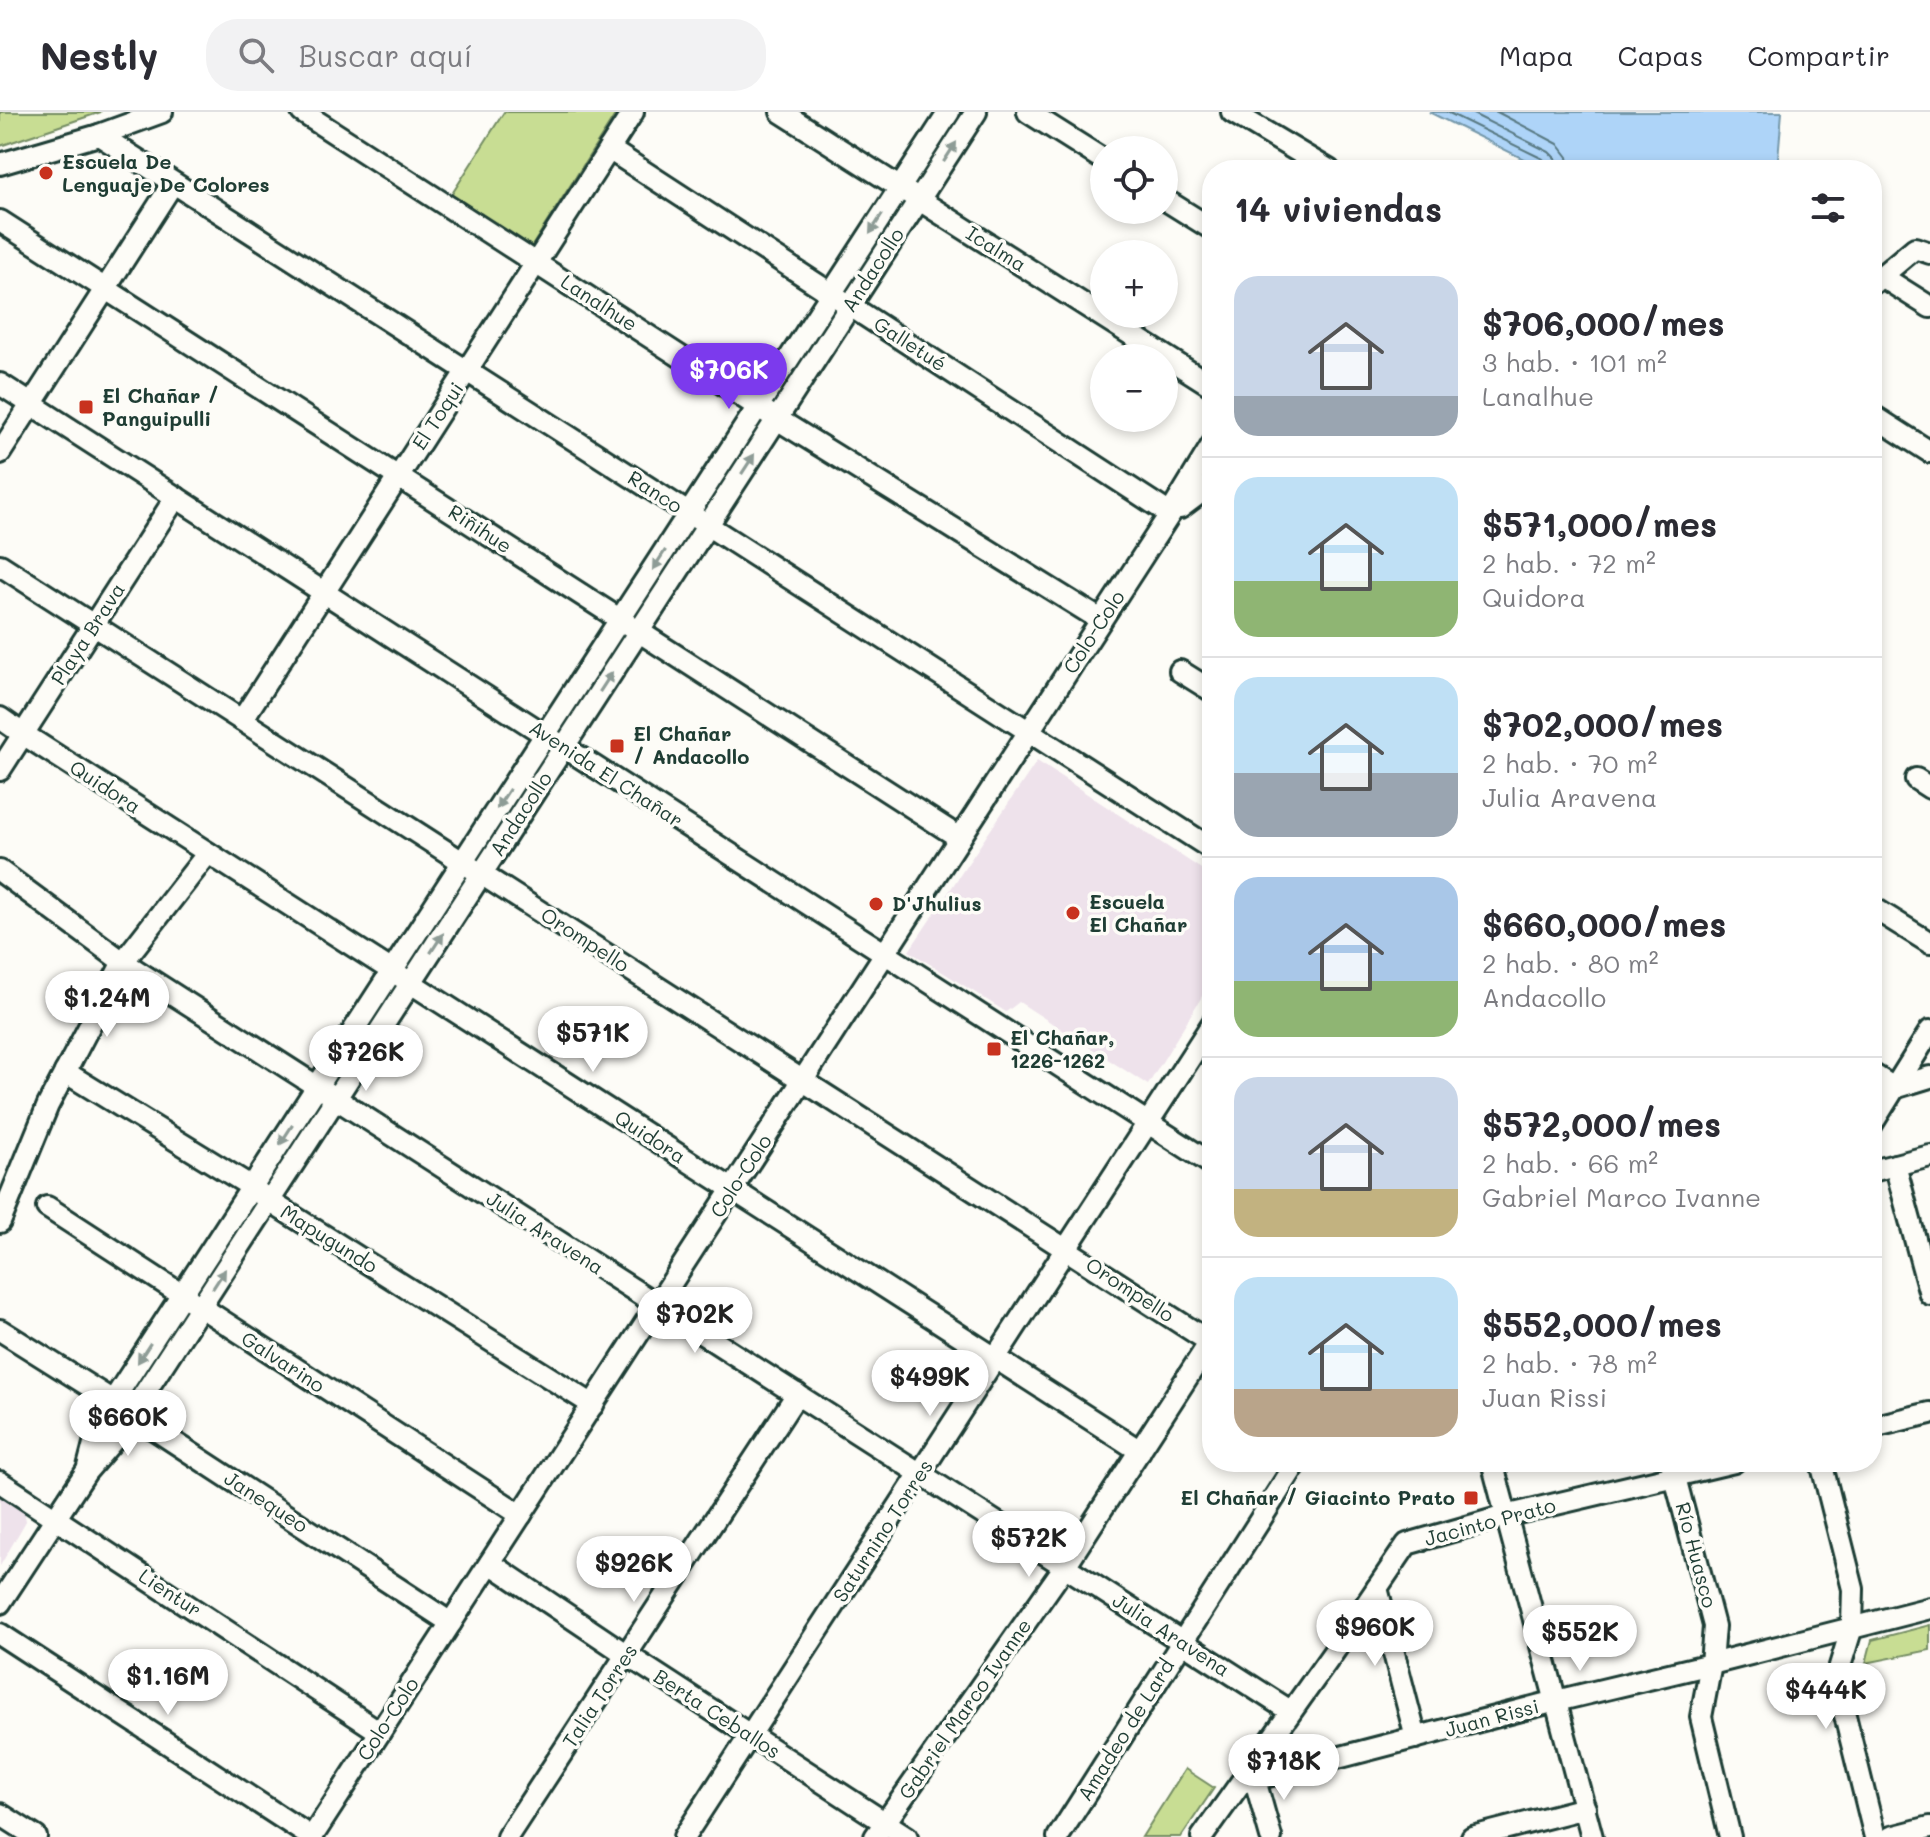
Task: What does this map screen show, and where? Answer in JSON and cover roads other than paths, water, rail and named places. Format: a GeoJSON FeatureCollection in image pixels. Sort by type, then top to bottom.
{"type":"FeatureCollection","features":[{"type":"Feature","properties":{"kind":"street"},"geometry":{"type":"LineString","coordinates":[[0,164],[99,135],[162,112]]}},
{"type":"Feature","properties":{"kind":"street","name":"Lanalhue"},"geometry":{"type":"LineString","coordinates":[[302,112],[758,407],[1101,620]]}},
{"type":"Feature","properties":{"kind":"street","name":"El Toqui"},"geometry":{"type":"LineString","coordinates":[[242,720],[633,112]]}},
{"type":"Feature","properties":{"kind":"street","name":"Icalma"},"geometry":{"type":"LineString","coordinates":[[781,112],[1202,380]]}},
{"type":"Feature","properties":{"kind":"street","name":"Andacollo"},"geometry":{"type":"LineString","coordinates":[[86,1472],[98,1428],[113,1401],[949,112]]}},
{"type":"Feature","properties":{"kind":"street","name":"Andacollo"},"geometry":{"type":"LineString","coordinates":[[0,1603],[86,1472],[116,1437],[976,112]]}},
{"type":"Feature","properties":{"kind":"street"},"geometry":{"type":"LineString","coordinates":[[1028,112],[1090,151]]}},
{"type":"Feature","properties":{"kind":"street"},"geometry":{"type":"LineString","coordinates":[[1232,112],[1312,160]]}},
{"type":"Feature","properties":{"kind":"street","name":"Ranco"},"geometry":{"type":"LineString","coordinates":[[99,135],[1202,843]]}},
{"type":"Feature","properties":{"kind":"street","name":"Galletué"},"geometry":{"type":"LineString","coordinates":[[609,149],[1170,514]]}},
{"type":"Feature","properties":{"kind":"street"},"geometry":{"type":"LineString","coordinates":[[0,453],[173,183]]}},
{"type":"Feature","properties":{"kind":"street"},"geometry":{"type":"LineString","coordinates":[[1178,208],[1202,223]]}},
{"type":"Feature","properties":{"kind":"street","name":"Riñihue"},"geometry":{"type":"LineString","coordinates":[[0,221],[960,838]]}},
{"type":"Feature","properties":{"kind":"street"},"geometry":{"type":"LineString","coordinates":[[1882,276],[1915,248],[1930,253]]}},
{"type":"Feature","properties":{"kind":"street"},"geometry":{"type":"LineString","coordinates":[[1882,283],[1930,307]]}},
{"type":"Feature","properties":{"kind":"street","name":"Avenida El Chañar"},"geometry":{"type":"LineString","coordinates":[[0,384],[1202,1158]]}},
{"type":"Feature","properties":{"kind":"street"},"geometry":{"type":"LineString","coordinates":[[1882,421],[1930,452]]}},
{"type":"Feature","properties":{"kind":"street","name":"Colo-Colo"},"geometry":{"type":"LineString","coordinates":[[312,1837],[1202,461]]}},
{"type":"Feature","properties":{"kind":"street","name":"Colo-Colo"},"geometry":{"type":"LineString","coordinates":[[1170,514],[1202,491]]}},
{"type":"Feature","properties":{"kind":"street","name":"Playa Brava"},"geometry":{"type":"LineString","coordinates":[[0,770],[176,497]]}},
{"type":"Feature","properties":{"kind":"street","name":"Orompello"},"geometry":{"type":"LineString","coordinates":[[0,565],[1202,1334]]}},
{"type":"Feature","properties":{"kind":"street"},"geometry":{"type":"LineString","coordinates":[[1180,671],[1202,685]]}},
{"type":"Feature","properties":{"kind":"street","name":"Quidora"},"geometry":{"type":"LineString","coordinates":[[0,718],[1140,1451]]}},
{"type":"Feature","properties":{"kind":"street"},"geometry":{"type":"LineString","coordinates":[[0,1222],[48,1105],[123,962],[208,853]]}},
{"type":"Feature","properties":{"kind":"street","name":"Julia Aravena"},"geometry":{"type":"LineString","coordinates":[[0,871],[123,962],[1290,1711]]}},
{"type":"Feature","properties":{"kind":"street"},"geometry":{"type":"LineString","coordinates":[[1882,913],[1930,943]]}},
{"type":"Feature","properties":{"kind":"street"},"geometry":{"type":"LineString","coordinates":[[1882,1108],[1930,1031]]}},
{"type":"Feature","properties":{"kind":"street","name":"Saturnino Torres"},"geometry":{"type":"LineString","coordinates":[[684,1837],[1202,1039]]}},
{"type":"Feature","properties":{"kind":"street","name":"Mapugundo"},"geometry":{"type":"LineString","coordinates":[[65,1072],[252,1187],[269,1201],[593,1405]]}},
{"type":"Feature","properties":{"kind":"street"},"geometry":{"type":"LineString","coordinates":[[1882,1080],[1894,1088],[1930,1077]]}},
{"type":"Feature","properties":{"kind":"street"},"geometry":{"type":"LineString","coordinates":[[1882,1168],[1930,1156]]}},
{"type":"Feature","properties":{"kind":"street"},"geometry":{"type":"LineString","coordinates":[[1895,1165],[1930,1294]]}},
{"type":"Feature","properties":{"kind":"street","name":"Galvarino"},"geometry":{"type":"LineString","coordinates":[[47,1207],[521,1515]]}},
{"type":"Feature","properties":{"kind":"street","name":"Janequeo"},"geometry":{"type":"LineString","coordinates":[[0,1330],[451,1623]]}},
{"type":"Feature","properties":{"kind":"street","name":"Gabriel Marco Ivanne"},"geometry":{"type":"LineString","coordinates":[[880,1830],[1065,1566],[1202,1354]]}},
{"type":"Feature","properties":{"kind":"street","name":"Talia Torres"},"geometry":{"type":"LineString","coordinates":[[507,1837],[797,1394]]}},
{"type":"Feature","properties":{"kind":"street"},"geometry":{"type":"LineString","coordinates":[[1882,1425],[1930,1413]]}},
{"type":"Feature","properties":{"kind":"street","name":"Amadeo de Lard"},"geometry":{"type":"LineString","coordinates":[[1058,1837],[1291,1472]]}},
{"type":"Feature","properties":{"kind":"street"},"geometry":{"type":"LineString","coordinates":[[1494,1472],[1592,1837]]}},
{"type":"Feature","properties":{"kind":"street","name":"Jacinto Prato"},"geometry":{"type":"LineString","coordinates":[[1202,1837],[1248,1782],[1290,1711],[1407,1544],[1662,1472]]}},
{"type":"Feature","properties":{"kind":"street","name":"Río Huasco"},"geometry":{"type":"LineString","coordinates":[[1674,1472],[1714,1626],[1711,1664],[1701,1717],[1730,1837]]}},
{"type":"Feature","properties":{"kind":"street"},"geometry":{"type":"LineString","coordinates":[[1824,1472],[1853,1589],[1852,1627],[1836,1679],[1875,1837]]}},
{"type":"Feature","properties":{"kind":"street","name":"Lientur"},"geometry":{"type":"LineString","coordinates":[[0,1482],[380,1732]]}},
{"type":"Feature","properties":{"kind":"street","name":"Berta Ceballos"},"geometry":{"type":"LineString","coordinates":[[490,1563],[750,1735],[880,1830],[907,1837]]}},
{"type":"Feature","properties":{"kind":"street"},"geometry":{"type":"LineString","coordinates":[[1377,1588],[1416,1738]]}},
{"type":"Feature","properties":{"kind":"street","name":"Juan Rissi"},"geometry":{"type":"LineString","coordinates":[[1248,1782],[1930,1608]]}},
{"type":"Feature","properties":{"kind":"street"},"geometry":{"type":"LineString","coordinates":[[0,1634],[312,1837]]}},
{"type":"Feature","properties":{"kind":"street"},"geometry":{"type":"LineString","coordinates":[[1248,1782],[1271,1837]]}},
{"type":"Feature","properties":{"kind":"street"},"geometry":{"type":"LineString","coordinates":[[1472,1837],[1585,1808]]}},
{"type":"Feature","properties":{"kind":"street"},"geometry":{"type":"LineString","coordinates":[[0,1814],[36,1837]]}},
{"type":"Feature","properties":{"kind":"street"},"geometry":{"type":"LineString","coordinates":[[1891,1837],[1930,1827]]}},
{"type":"Feature","properties":{"kind":"water"},"geometry":{"type":"Polygon","coordinates":[[[1429,112],[1782,112],[1778,160],[1526,160],[1429,112]]]}},
{"type":"Feature","properties":{"kind":"place","name":"Escuela De Lenguaje De Colores"},"geometry":{"type":"Point","coordinates":[46,173]}},
{"type":"Feature","properties":{"kind":"place","name":"El Chañar / Panguipulli"},"geometry":{"type":"Point","coordinates":[86,407]}},
{"type":"Feature","properties":{"kind":"place","name":"El Chañar / Andacollo"},"geometry":{"type":"Point","coordinates":[617,746]}},
{"type":"Feature","properties":{"kind":"place","name":"D'Jhulius"},"geometry":{"type":"Point","coordinates":[876,904]}},
{"type":"Feature","properties":{"kind":"place","name":"Escuela El Chañar"},"geometry":{"type":"Point","coordinates":[1073,913]}},
{"type":"Feature","properties":{"kind":"place","name":"El Chañar, 1226-1262"},"geometry":{"type":"Point","coordinates":[994,1049]}},
{"type":"Feature","properties":{"kind":"place","name":"El Chañar / Giacinto Prato"},"geometry":{"type":"Point","coordinates":[1471,1498]}}]}
